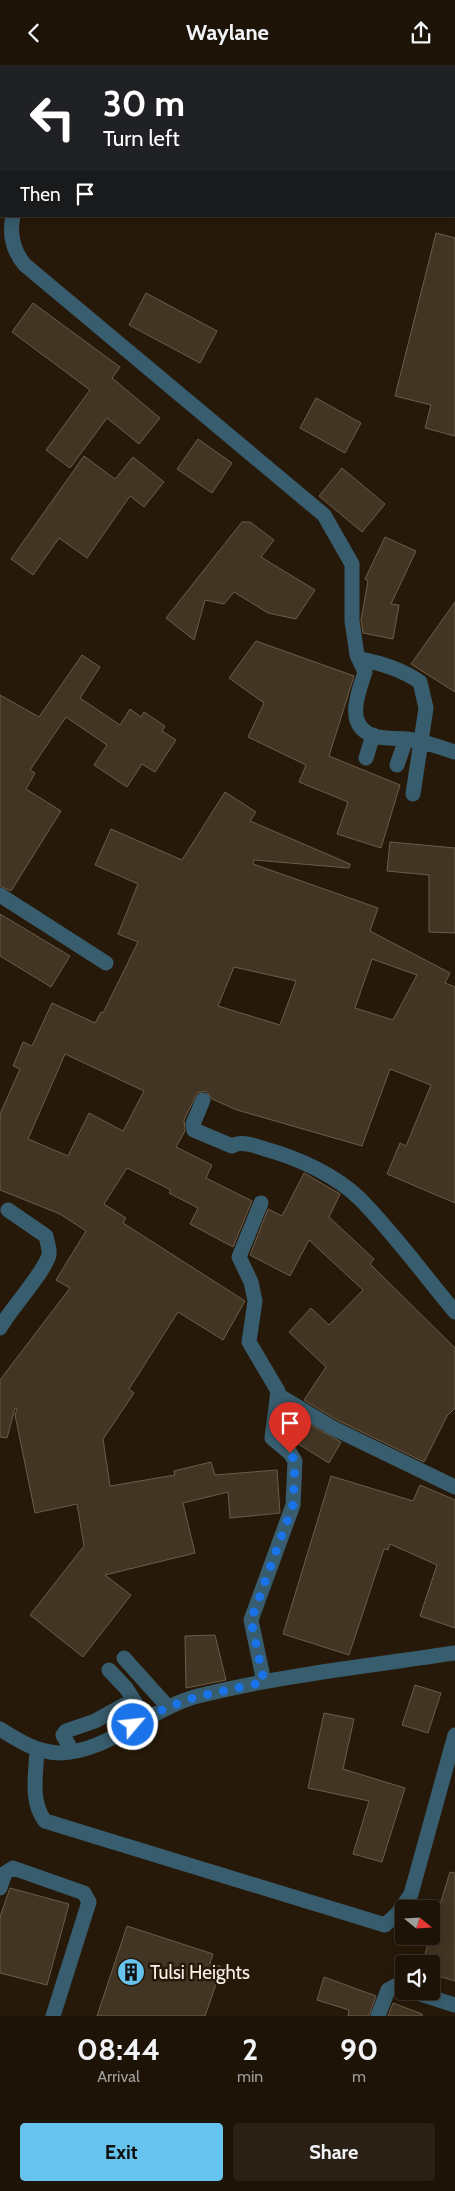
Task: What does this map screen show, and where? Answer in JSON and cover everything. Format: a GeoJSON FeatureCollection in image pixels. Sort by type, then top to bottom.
{"type":"FeatureCollection","features":[{"type":"Feature","properties":{"kind":"street"},"geometry":{"type":"LineString","coordinates":[[12,217],[13,244],[17,255],[25,265],[324,515],[352,564],[352,621],[357,655],[365,672],[354,701],[356,720],[364,730],[373,735],[413,740],[455,752]]}},
{"type":"Feature","properties":{"kind":"street"},"geometry":{"type":"LineString","coordinates":[[359,659],[386,664],[405,672],[420,682],[426,708],[413,740],[397,765]]}},
{"type":"Feature","properties":{"kind":"street"},"geometry":{"type":"LineString","coordinates":[[366,758],[373,735]]}},
{"type":"Feature","properties":{"kind":"street"},"geometry":{"type":"LineString","coordinates":[[413,740],[413,794]]}},
{"type":"Feature","properties":{"kind":"street"},"geometry":{"type":"LineString","coordinates":[[0,895],[106,963]]}},
{"type":"Feature","properties":{"kind":"street"},"geometry":{"type":"LineString","coordinates":[[203,1100],[193,1124],[194,1130],[232,1146],[236,1144],[250,1145],[275,1151],[324,1172],[358,1198],[455,1312]]}},
{"type":"Feature","properties":{"kind":"street"},"geometry":{"type":"LineString","coordinates":[[261,1203],[239,1257],[251,1282],[255,1301],[249,1342],[278,1391],[272,1438],[290,1453],[295,1461],[293,1505],[251,1620],[264,1682]]}},
{"type":"Feature","properties":{"kind":"street"},"geometry":{"type":"LineString","coordinates":[[0,1328],[9,1312],[46,1263],[50,1253],[46,1236],[8,1210]]}},
{"type":"Feature","properties":{"kind":"street"},"geometry":{"type":"LineString","coordinates":[[278,1395],[333,1428],[455,1487]]}},
{"type":"Feature","properties":{"kind":"street"},"geometry":{"type":"LineString","coordinates":[[0,1729],[37,1750],[60,1753],[72,1751],[93,1747],[168,1707],[196,1697],[264,1682],[455,1653]]}},
{"type":"Feature","properties":{"kind":"street"},"geometry":{"type":"LineString","coordinates":[[124,1658],[168,1707]]}},
{"type":"Feature","properties":{"kind":"street"},"geometry":{"type":"LineString","coordinates":[[108,1670],[126,1688],[146,1719]]}},
{"type":"Feature","properties":{"kind":"street"},"geometry":{"type":"LineString","coordinates":[[72,1751],[63,1735],[66,1731],[95,1721],[133,1700]]}},
{"type":"Feature","properties":{"kind":"street"},"geometry":{"type":"LineString","coordinates":[[95,1721],[108,1738]]}},
{"type":"Feature","properties":{"kind":"street"},"geometry":{"type":"LineString","coordinates":[[37,1750],[36,1793],[39,1813],[45,1821],[385,1925],[398,1913],[411,1894],[455,1735]]}},
{"type":"Feature","properties":{"kind":"street"},"geometry":{"type":"LineString","coordinates":[[0,1888],[5,1873],[13,1868],[84,1893],[89,1902],[53,2016]]}},
{"type":"Feature","properties":{"kind":"street"},"geometry":{"type":"LineString","coordinates":[[378,2016],[388,1990],[395,1986]]}},
{"type":"Feature","properties":{"kind":"street"},"geometry":{"type":"LineString","coordinates":[[439,2000],[455,2005]]}},
{"type":"Feature","properties":{"kind":"building"},"geometry":{"type":"Polygon","coordinates":[[[436,233],[455,238],[455,436],[425,428],[431,405],[395,396],[436,233]]]}},
{"type":"Feature","properties":{"kind":"building"},"geometry":{"type":"Polygon","coordinates":[[[146,293],[217,331],[200,363],[129,325],[146,293]]]}},
{"type":"Feature","properties":{"kind":"building"},"geometry":{"type":"Polygon","coordinates":[[[33,303],[120,367],[112,378],[160,418],[139,444],[107,418],[70,468],[46,450],[90,390],[12,332],[33,303]]]}},
{"type":"Feature","properties":{"kind":"building"},"geometry":{"type":"Polygon","coordinates":[[[316,398],[361,423],[345,453],[300,428],[316,398]]]}},
{"type":"Feature","properties":{"kind":"building"},"geometry":{"type":"Polygon","coordinates":[[[198,439],[232,463],[212,493],[177,469],[198,439]]]}},
{"type":"Feature","properties":{"kind":"building"},"geometry":{"type":"Polygon","coordinates":[[[84,456],[115,479],[133,457],[164,482],[144,507],[130,496],[87,558],[59,538],[33,575],[11,559],[84,456]]]}},
{"type":"Feature","properties":{"kind":"building"},"geometry":{"type":"Polygon","coordinates":[[[342,468],[385,504],[362,532],[319,496],[342,468]]]}},
{"type":"Feature","properties":{"kind":"building"},"geometry":{"type":"Polygon","coordinates":[[[242,522],[250,522],[274,540],[261,557],[315,590],[296,619],[268,613],[234,592],[224,604],[205,600],[194,640],[166,618],[242,522]]]}},
{"type":"Feature","properties":{"kind":"building"},"geometry":{"type":"Polygon","coordinates":[[[385,537],[416,551],[391,604],[399,605],[393,639],[363,633],[361,620],[368,581],[365,579],[385,537]]]}},
{"type":"Feature","properties":{"kind":"building"},"geometry":{"type":"Polygon","coordinates":[[[455,602],[455,692],[411,664],[455,602]]]}},
{"type":"Feature","properties":{"kind":"building"},"geometry":{"type":"Polygon","coordinates":[[[256,641],[354,676],[329,756],[400,785],[381,848],[337,834],[348,802],[299,782],[306,765],[248,737],[264,703],[229,678],[256,641]]]}},
{"type":"Feature","properties":{"kind":"building"},"geometry":{"type":"Polygon","coordinates":[[[82,655],[100,667],[80,698],[120,725],[130,709],[141,717],[144,712],[165,726],[162,731],[176,740],[155,772],[142,764],[127,787],[94,765],[107,745],[66,717],[30,770],[35,773],[26,789],[61,811],[11,891],[0,886],[0,695],[39,717],[82,655]]]}},
{"type":"Feature","properties":{"kind":"building"},"geometry":{"type":"Polygon","coordinates":[[[225,792],[256,812],[250,821],[350,864],[349,868],[254,860],[253,864],[378,908],[370,931],[450,973],[445,983],[455,987],[455,1203],[387,1174],[400,1143],[406,1146],[431,1085],[390,1069],[362,1146],[237,1110],[212,1099],[206,1091],[197,1093],[184,1120],[185,1131],[176,1147],[212,1165],[206,1178],[252,1201],[233,1247],[190,1224],[198,1208],[169,1193],[171,1190],[127,1168],[104,1204],[126,1218],[123,1223],[245,1301],[223,1340],[178,1312],[129,1389],[134,1393],[103,1439],[110,1486],[175,1475],[174,1471],[211,1462],[215,1475],[277,1470],[280,1513],[230,1518],[228,1492],[183,1503],[195,1553],[105,1575],[131,1595],[83,1657],[30,1615],[84,1546],[77,1504],[35,1513],[15,1415],[17,1409],[15,1408],[7,1438],[0,1437],[0,1380],[70,1288],[56,1280],[86,1231],[60,1214],[0,1190],[0,1114],[20,1069],[13,1066],[23,1042],[32,1046],[52,1003],[95,1023],[101,1012],[103,1013],[138,942],[118,934],[138,884],[95,865],[111,829],[182,860],[225,792]],[[372,959],[355,1008],[393,1020],[417,975],[372,959]],[[234,967],[218,1006],[280,1025],[296,981],[234,967]],[[65,1054],[28,1139],[68,1156],[89,1113],[123,1131],[144,1091],[65,1054]]]}},
{"type":"Feature","properties":{"kind":"building"},"geometry":{"type":"Polygon","coordinates":[[[390,842],[455,848],[455,933],[429,932],[429,875],[387,871],[390,842]]]}},
{"type":"Feature","properties":{"kind":"building"},"geometry":{"type":"Polygon","coordinates":[[[0,914],[70,956],[51,987],[0,956],[0,914]]]}},
{"type":"Feature","properties":{"kind":"building"},"geometry":{"type":"Polygon","coordinates":[[[304,1173],[340,1194],[329,1217],[374,1259],[370,1264],[455,1348],[455,1408],[447,1416],[424,1462],[337,1420],[304,1400],[326,1367],[289,1332],[311,1308],[329,1325],[363,1290],[309,1240],[290,1276],[250,1255],[268,1209],[282,1216],[304,1173]]]}},
{"type":"Feature","properties":{"kind":"building"},"geometry":{"type":"Polygon","coordinates":[[[294,1415],[341,1442],[329,1463],[282,1434],[289,1416],[292,1418],[294,1415]]]}},
{"type":"Feature","properties":{"kind":"building"},"geometry":{"type":"Polygon","coordinates":[[[331,1476],[413,1501],[420,1485],[455,1500],[455,1628],[420,1616],[437,1565],[390,1544],[388,1550],[384,1549],[349,1655],[283,1634],[331,1476]]]}},
{"type":"Feature","properties":{"kind":"building"},"geometry":{"type":"Polygon","coordinates":[[[215,1635],[226,1680],[186,1688],[185,1636],[215,1635]]]}},
{"type":"Feature","properties":{"kind":"building"},"geometry":{"type":"Polygon","coordinates":[[[415,1685],[441,1693],[428,1733],[402,1725],[415,1685]]]}},
{"type":"Feature","properties":{"kind":"building"},"geometry":{"type":"Polygon","coordinates":[[[324,1713],[354,1719],[343,1769],[405,1788],[382,1862],[353,1854],[369,1801],[308,1788],[324,1713]]]}},
{"type":"Feature","properties":{"kind":"building"},"geometry":{"type":"Polygon","coordinates":[[[450,1872],[455,1873],[455,1981],[440,1977],[440,1955],[425,1955],[428,1945],[440,1945],[440,1905],[450,1872]]]}},
{"type":"Feature","properties":{"kind":"building"},"geometry":{"type":"Polygon","coordinates":[[[10,1888],[69,1904],[47,1985],[0,1973],[0,1917],[10,1888]]]}},
{"type":"Feature","properties":{"kind":"building","name":"Tulsi Heights"},"geometry":{"type":"Polygon","coordinates":[[[127,1926],[213,1954],[210,1963],[222,1967],[205,2016],[97,2016],[127,1926]]]}},
{"type":"Feature","properties":{"kind":"building"},"geometry":{"type":"Polygon","coordinates":[[[324,1977],[376,1996],[369,2016],[348,2016],[349,2010],[317,2000],[324,1977]]]}},
{"type":"Feature","properties":{"kind":"building"},"geometry":{"type":"Polygon","coordinates":[[[393,2003],[422,2014],[422,2016],[388,2016],[393,2003]]]}},
{"type":"Feature","properties":{"kind":"place","name":"Tulsi Heights"},"geometry":{"type":"Point","coordinates":[131,1972]}},
{"type":"Feature","properties":{"kind":"route"},"geometry":{"type":"LineString","coordinates":[[133,1725],[168,1707],[196,1697],[264,1682],[251,1620],[293,1505],[295,1461],[290,1453]]}}]}
